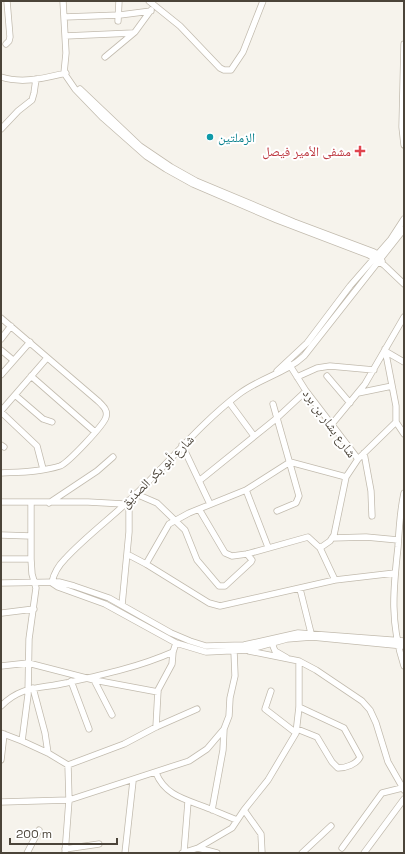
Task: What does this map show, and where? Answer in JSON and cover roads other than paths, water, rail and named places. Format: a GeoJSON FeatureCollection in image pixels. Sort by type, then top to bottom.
{"type":"FeatureCollection","features":[{"type":"Feature","properties":{"kind":"street"},"geometry":{"type":"LineString","coordinates":[[6,44],[9,42],[10,37],[7,1]]}},
{"type":"Feature","properties":{"kind":"street"},"geometry":{"type":"LineString","coordinates":[[63,1],[65,73],[84,99],[137,148],[166,169],[378,258],[404,284]]}},
{"type":"Feature","properties":{"kind":"street"},"geometry":{"type":"LineString","coordinates":[[119,1],[119,18]]}},
{"type":"Feature","properties":{"kind":"street"},"geometry":{"type":"LineString","coordinates":[[149,1],[180,26],[220,68],[229,71],[234,67],[243,52],[263,1]]}},
{"type":"Feature","properties":{"kind":"street"},"geometry":{"type":"LineString","coordinates":[[105,57],[134,33],[155,5]]}},
{"type":"Feature","properties":{"kind":"street"},"geometry":{"type":"LineString","coordinates":[[64,17],[119,18],[151,11]]}},
{"type":"Feature","properties":{"kind":"street"},"geometry":{"type":"LineString","coordinates":[[65,36],[134,33]]}},
{"type":"Feature","properties":{"kind":"street"},"geometry":{"type":"LineString","coordinates":[[404,44],[402,127],[404,145]]}},
{"type":"Feature","properties":{"kind":"street"},"geometry":{"type":"LineString","coordinates":[[1,78],[12,80],[36,79],[65,73]]}},
{"type":"Feature","properties":{"kind":"street"},"geometry":{"type":"LineString","coordinates":[[1,129],[18,111],[32,100],[36,79]]}},
{"type":"Feature","properties":{"kind":"street","name":"شارع أبو بكر الصدّيق"},"geometry":{"type":"LineString","coordinates":[[378,258],[404,219]]}},
{"type":"Feature","properties":{"kind":"street","name":"شارع أبو بكر الصدّيق"},"geometry":{"type":"LineString","coordinates":[[52,582],[57,568],[65,558],[136,494],[182,445],[229,402],[246,389],[289,364],[307,343],[350,286],[404,229]]}},
{"type":"Feature","properties":{"kind":"street"},"geometry":{"type":"LineString","coordinates":[[1,318],[105,408],[106,419],[66,463],[43,469],[1,473]]}},
{"type":"Feature","properties":{"kind":"street"},"geometry":{"type":"LineString","coordinates":[[332,424],[358,393],[374,370],[404,318]]}},
{"type":"Feature","properties":{"kind":"street"},"geometry":{"type":"LineString","coordinates":[[1,339],[11,326]]}},
{"type":"Feature","properties":{"kind":"street"},"geometry":{"type":"LineString","coordinates":[[1,375],[30,342]]}},
{"type":"Feature","properties":{"kind":"street"},"geometry":{"type":"LineString","coordinates":[[1,350],[13,360]]}},
{"type":"Feature","properties":{"kind":"street"},"geometry":{"type":"LineString","coordinates":[[385,350],[404,362]]}},
{"type":"Feature","properties":{"kind":"street"},"geometry":{"type":"LineString","coordinates":[[385,350],[392,386],[396,422],[404,434]]}},
{"type":"Feature","properties":{"kind":"street"},"geometry":{"type":"LineString","coordinates":[[43,469],[37,446],[1,412],[47,358]]}},
{"type":"Feature","properties":{"kind":"street","name":"شارع بشار بن برد"},"geometry":{"type":"LineString","coordinates":[[289,364],[306,391],[358,459],[346,477],[338,522],[332,538]]}},
{"type":"Feature","properties":{"kind":"street"},"geometry":{"type":"LineString","coordinates":[[297,377],[317,368],[330,366],[374,370]]}},
{"type":"Feature","properties":{"kind":"street"},"geometry":{"type":"LineString","coordinates":[[31,376],[95,432]]}},
{"type":"Feature","properties":{"kind":"street"},"geometry":{"type":"LineString","coordinates":[[327,376],[350,403]]}},
{"type":"Feature","properties":{"kind":"street"},"geometry":{"type":"LineString","coordinates":[[358,393],[392,386]]}},
{"type":"Feature","properties":{"kind":"street"},"geometry":{"type":"LineString","coordinates":[[199,481],[277,418],[306,391]]}},
{"type":"Feature","properties":{"kind":"street"},"geometry":{"type":"LineString","coordinates":[[15,395],[43,419],[52,422]]}},
{"type":"Feature","properties":{"kind":"street"},"geometry":{"type":"LineString","coordinates":[[229,402],[254,436]]}},
{"type":"Feature","properties":{"kind":"street"},"geometry":{"type":"LineString","coordinates":[[272,404],[290,462],[299,500],[278,511]]}},
{"type":"Feature","properties":{"kind":"street"},"geometry":{"type":"LineString","coordinates":[[358,459],[396,422]]}},
{"type":"Feature","properties":{"kind":"street"},"geometry":{"type":"LineString","coordinates":[[182,445],[210,504]]}},
{"type":"Feature","properties":{"kind":"street"},"geometry":{"type":"LineString","coordinates":[[364,453],[371,491],[372,516]]}},
{"type":"Feature","properties":{"kind":"street"},"geometry":{"type":"LineString","coordinates":[[49,503],[97,472],[113,457]]}},
{"type":"Feature","properties":{"kind":"street"},"geometry":{"type":"LineString","coordinates":[[146,564],[165,529],[175,520],[246,490],[290,462],[346,477]]}},
{"type":"Feature","properties":{"kind":"street"},"geometry":{"type":"LineString","coordinates":[[246,490],[268,547]]}},
{"type":"Feature","properties":{"kind":"street"},"geometry":{"type":"LineString","coordinates":[[404,492],[395,573],[394,620],[397,643],[404,666]]}},
{"type":"Feature","properties":{"kind":"street"},"geometry":{"type":"LineString","coordinates":[[136,494],[157,503],[187,532],[197,560],[220,587],[227,584],[251,562],[251,559],[247,554]]}},
{"type":"Feature","properties":{"kind":"street"},"geometry":{"type":"LineString","coordinates":[[122,605],[131,509],[129,500]]}},
{"type":"Feature","properties":{"kind":"street"},"geometry":{"type":"LineString","coordinates":[[1,502],[88,502],[124,504]]}},
{"type":"Feature","properties":{"kind":"street"},"geometry":{"type":"LineString","coordinates":[[22,741],[30,688],[28,663],[29,639],[36,588],[31,560],[31,503]]}},
{"type":"Feature","properties":{"kind":"street"},"geometry":{"type":"LineString","coordinates":[[199,509],[225,553],[232,556],[247,554],[268,547],[283,545],[306,536],[320,548],[335,580]]}},
{"type":"Feature","properties":{"kind":"street"},"geometry":{"type":"LineString","coordinates":[[1,535],[31,536]]}},
{"type":"Feature","properties":{"kind":"street"},"geometry":{"type":"LineString","coordinates":[[320,548],[332,538],[366,537],[398,540]]}},
{"type":"Feature","properties":{"kind":"street"},"geometry":{"type":"LineString","coordinates":[[398,548],[404,548]]}},
{"type":"Feature","properties":{"kind":"street"},"geometry":{"type":"LineString","coordinates":[[127,554],[215,605],[234,604],[335,580],[395,573]]}},
{"type":"Feature","properties":{"kind":"street"},"geometry":{"type":"LineString","coordinates":[[1,559],[31,560]]}},
{"type":"Feature","properties":{"kind":"street"},"geometry":{"type":"LineString","coordinates":[[41,582],[57,568]]}},
{"type":"Feature","properties":{"kind":"street"},"geometry":{"type":"LineString","coordinates":[[57,568],[57,576],[74,586]]}},
{"type":"Feature","properties":{"kind":"street"},"geometry":{"type":"LineString","coordinates":[[1,583],[52,582],[74,586],[94,592],[122,605],[172,633],[190,641],[206,646],[234,651],[247,650],[287,637],[312,637],[397,643],[404,641]]}},
{"type":"Feature","properties":{"kind":"street"},"geometry":{"type":"LineString","coordinates":[[52,582],[58,587],[86,596],[119,611],[176,643],[196,650],[221,649],[312,632],[397,643],[404,646]]}},
{"type":"Feature","properties":{"kind":"street"},"geometry":{"type":"LineString","coordinates":[[300,589],[312,632]]}},
{"type":"Feature","properties":{"kind":"street"},"geometry":{"type":"LineString","coordinates":[[2,613],[34,609]]}},
{"type":"Feature","properties":{"kind":"street"},"geometry":{"type":"LineString","coordinates":[[274,642],[274,650],[288,658]]}},
{"type":"Feature","properties":{"kind":"street"},"geometry":{"type":"LineString","coordinates":[[156,727],[159,704],[158,692],[172,664],[173,652],[176,643]]}},
{"type":"Feature","properties":{"kind":"street"},"geometry":{"type":"LineString","coordinates":[[247,650],[299,661],[354,695],[370,710],[376,723],[388,762],[403,789],[383,792],[380,794],[342,848]]}},
{"type":"Feature","properties":{"kind":"street"},"geometry":{"type":"LineString","coordinates":[[1,802],[70,800],[194,759],[211,746],[224,729],[229,716],[230,698],[235,676],[234,651]]}},
{"type":"Feature","properties":{"kind":"street"},"geometry":{"type":"LineString","coordinates":[[1,706],[10,697],[30,688],[71,681],[152,661],[173,652]]}},
{"type":"Feature","properties":{"kind":"street"},"geometry":{"type":"LineString","coordinates":[[188,802],[183,853],[198,848],[230,830],[268,780],[296,731],[299,707],[299,661]]}},
{"type":"Feature","properties":{"kind":"street"},"geometry":{"type":"LineString","coordinates":[[1,666],[28,663],[94,680],[158,692]]}},
{"type":"Feature","properties":{"kind":"street"},"geometry":{"type":"LineString","coordinates":[[94,680],[112,715]]}},
{"type":"Feature","properties":{"kind":"street"},"geometry":{"type":"LineString","coordinates":[[71,681],[89,729]]}},
{"type":"Feature","properties":{"kind":"street"},"geometry":{"type":"LineString","coordinates":[[30,688],[45,733],[48,753]]}},
{"type":"Feature","properties":{"kind":"street"},"geometry":{"type":"LineString","coordinates":[[271,692],[265,709],[296,731],[317,738],[332,762],[338,768],[355,763],[359,759],[360,756],[344,728],[299,707]]}},
{"type":"Feature","properties":{"kind":"street"},"geometry":{"type":"LineString","coordinates":[[68,765],[124,744],[156,727],[197,709]]}},
{"type":"Feature","properties":{"kind":"street"},"geometry":{"type":"LineString","coordinates":[[212,810],[223,750],[224,729]]}},
{"type":"Feature","properties":{"kind":"street"},"geometry":{"type":"LineString","coordinates":[[1,760],[2,734],[48,753],[68,765]]}},
{"type":"Feature","properties":{"kind":"street"},"geometry":{"type":"LineString","coordinates":[[68,765],[70,800],[65,851],[99,844]]}},
{"type":"Feature","properties":{"kind":"street"},"geometry":{"type":"LineString","coordinates":[[156,772],[165,787],[188,802],[237,820]]}},
{"type":"Feature","properties":{"kind":"street"},"geometry":{"type":"LineString","coordinates":[[125,853],[133,780]]}},
{"type":"Feature","properties":{"kind":"street"},"geometry":{"type":"LineString","coordinates":[[364,853],[404,799]]}},
{"type":"Feature","properties":{"kind":"street"},"geometry":{"type":"LineString","coordinates":[[244,810],[261,834],[262,853]]}},
{"type":"Feature","properties":{"kind":"street"},"geometry":{"type":"LineString","coordinates":[[302,853],[331,826]]}},
{"type":"Feature","properties":{"kind":"street"},"geometry":{"type":"LineString","coordinates":[[27,853],[39,830]]}},
{"type":"Feature","properties":{"kind":"street"},"geometry":{"type":"LineString","coordinates":[[198,848],[217,853]]}},
{"type":"Feature","properties":{"kind":"place","name":"الزملتين"},"geometry":{"type":"Point","coordinates":[210,137]}},
{"type":"Feature","properties":{"kind":"place","name":"مشفى الأمير فيصل"},"geometry":{"type":"Point","coordinates":[360,151]}}]}
